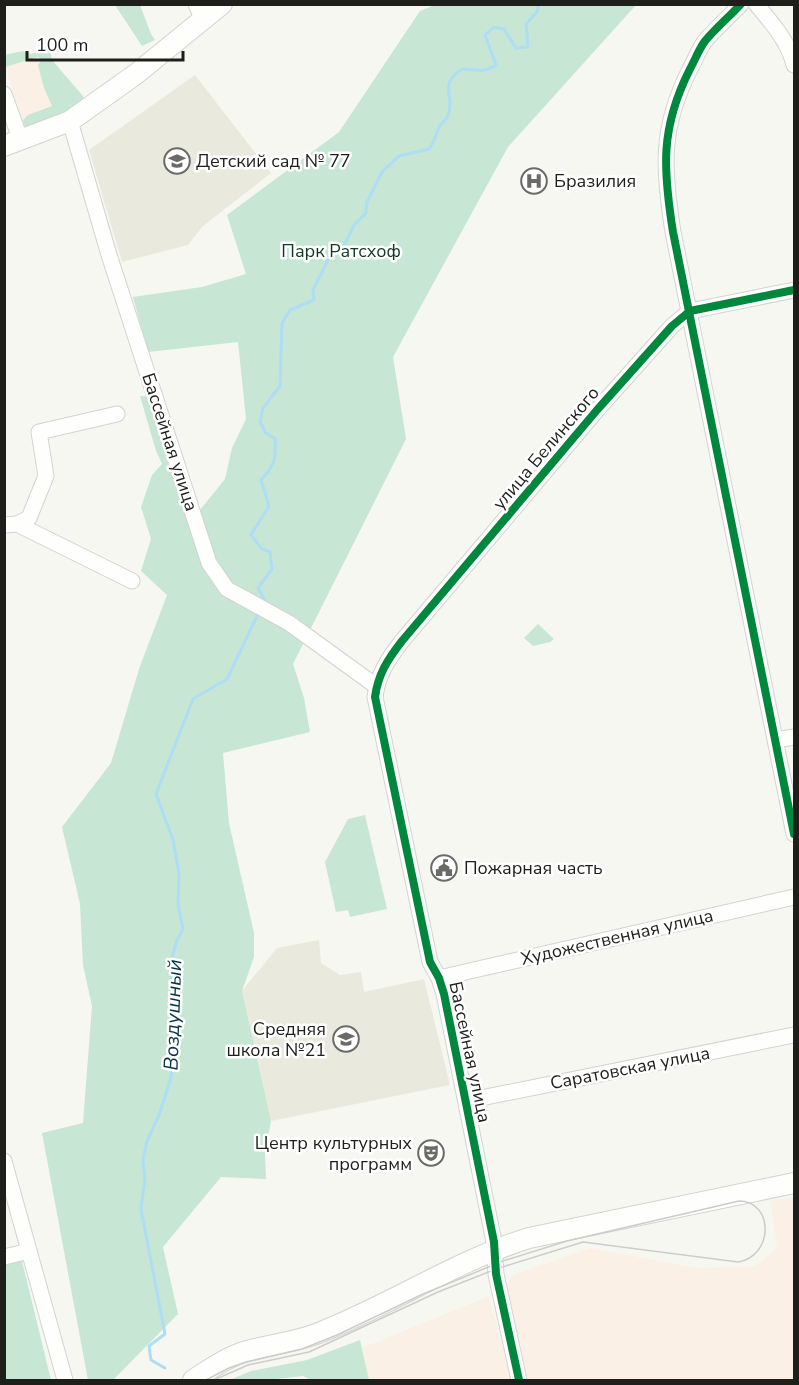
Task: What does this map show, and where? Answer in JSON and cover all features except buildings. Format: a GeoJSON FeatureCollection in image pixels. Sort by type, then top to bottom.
{"type":"FeatureCollection","features":[{"type":"Feature","properties":{"kind":"main road"},"geometry":{"type":"LineString","coordinates":[[13,143],[70,121],[136,74],[200,13],[222,4]]}},
{"type":"Feature","properties":{"kind":"main road"},"geometry":{"type":"LineString","coordinates":[[193,1380],[241,1353],[315,1334],[495,1250],[529,1238],[795,1183]]}},
{"type":"Feature","properties":{"kind":"street"},"geometry":{"type":"LineString","coordinates":[[741,4],[704,43],[678,92],[669,122],[665,155],[667,192],[795,834]]}},
{"type":"Feature","properties":{"kind":"street"},"geometry":{"type":"LineString","coordinates":[[756,4],[776,28],[793,57],[795,65]]}},
{"type":"Feature","properties":{"kind":"street"},"geometry":{"type":"LineString","coordinates":[[4,94],[13,143]]}},
{"type":"Feature","properties":{"kind":"street","name":"Бассейная улица"},"geometry":{"type":"LineString","coordinates":[[70,121],[109,255],[209,563],[227,589],[289,623],[376,691],[430,962],[439,978],[466,1101],[495,1250],[496,1274],[519,1380]]}},
{"type":"Feature","properties":{"kind":"street"},"geometry":{"type":"LineString","coordinates":[[690,311],[795,290]]}},
{"type":"Feature","properties":{"kind":"street","name":"улица Белинского"},"geometry":{"type":"LineString","coordinates":[[376,691],[379,676],[402,641],[597,410],[672,326],[690,311]]}},
{"type":"Feature","properties":{"kind":"street"},"geometry":{"type":"LineString","coordinates":[[11,525],[29,518],[46,476],[39,432],[117,414]]}},
{"type":"Feature","properties":{"kind":"street"},"geometry":{"type":"LineString","coordinates":[[11,525],[132,581]]}},
{"type":"Feature","properties":{"kind":"street"},"geometry":{"type":"LineString","coordinates":[[776,740],[795,737]]}},
{"type":"Feature","properties":{"kind":"street","name":"Художественная улица"},"geometry":{"type":"LineString","coordinates":[[439,978],[795,897]]}},
{"type":"Feature","properties":{"kind":"street","name":"Саратовская улица"},"geometry":{"type":"LineString","coordinates":[[466,1101],[795,1035]]}},
{"type":"Feature","properties":{"kind":"street"},"geometry":{"type":"LineString","coordinates":[[4,1161],[65,1380]]}},
{"type":"Feature","properties":{"kind":"street"},"geometry":{"type":"LineString","coordinates":[[4,1257],[29,1251]]}},
{"type":"Feature","properties":{"kind":"shaded area"},"geometry":{"type":"Polygon","coordinates":[[[38,57],[80,92],[27,133],[5,67],[38,57]]]}},
{"type":"Feature","properties":{"kind":"shaded area","name":"Детский сад № 77"},"geometry":{"type":"Polygon","coordinates":[[[195,75],[271,173],[203,226],[188,245],[122,262],[89,150],[195,75]]]}},
{"type":"Feature","properties":{"kind":"shaded area","name":"Средняя школа №21"},"geometry":{"type":"Polygon","coordinates":[[[319,940],[321,963],[340,975],[361,972],[364,992],[424,979],[450,1085],[271,1121],[242,991],[277,948],[319,940]]]}},
{"type":"Feature","properties":{"kind":"shaded area"},"geometry":{"type":"Polygon","coordinates":[[[794,1197],[794,1380],[528,1380],[507,1285],[512,1275],[591,1248],[698,1268],[756,1266],[777,1248],[770,1201],[794,1197]]]}},
{"type":"Feature","properties":{"kind":"shaded area"},"geometry":{"type":"Polygon","coordinates":[[[489,1296],[511,1380],[369,1380],[362,1348],[489,1296]]]}},
{"type":"Feature","properties":{"kind":"green space","name":"Парк Ратсхоф"},"geometry":{"type":"Polygon","coordinates":[[[437,4],[636,5],[508,147],[393,357],[406,439],[293,664],[304,698],[310,732],[223,753],[229,823],[254,933],[254,957],[242,991],[271,1121],[265,1154],[266,1179],[221,1177],[163,1247],[178,1314],[113,1380],[88,1380],[42,1133],[83,1123],[92,1006],[83,965],[80,904],[62,827],[111,763],[139,669],[167,595],[141,571],[151,539],[141,507],[152,475],[162,464],[140,396],[150,397],[196,515],[225,479],[232,448],[246,419],[238,342],[148,352],[133,297],[202,287],[246,274],[227,215],[339,132],[420,11],[437,4]]]}},
{"type":"Feature","properties":{"kind":"green space"},"geometry":{"type":"Polygon","coordinates":[[[115,5],[140,5],[155,40],[142,46],[115,5]]]}},
{"type":"Feature","properties":{"kind":"green space"},"geometry":{"type":"Polygon","coordinates":[[[44,50],[50,51],[52,60],[88,102],[27,133],[23,120],[28,115],[52,106],[38,65],[41,60],[38,57],[5,67],[4,55],[23,51],[31,54],[44,50]]]}},
{"type":"Feature","properties":{"kind":"green space"},"geometry":{"type":"Polygon","coordinates":[[[538,624],[554,639],[533,646],[524,638],[538,624]]]}},
{"type":"Feature","properties":{"kind":"green space"},"geometry":{"type":"Polygon","coordinates":[[[365,815],[387,909],[350,917],[348,910],[336,912],[325,862],[348,819],[365,815]]]}},
{"type":"Feature","properties":{"kind":"green space"},"geometry":{"type":"Polygon","coordinates":[[[21,1257],[51,1380],[5,1380],[4,1261],[21,1257]]]}},
{"type":"Feature","properties":{"kind":"green space"},"geometry":{"type":"Polygon","coordinates":[[[360,1340],[369,1380],[311,1380],[303,1376],[268,1380],[230,1380],[251,1371],[307,1360],[360,1340]]]}},
{"type":"Feature","properties":{"kind":"waterway","name":"Воздушный"},"geometry":{"type":"LineString","coordinates":[[263,604],[265,601],[258,588],[272,569],[270,552],[262,549],[251,535],[269,506],[261,480],[274,461],[275,439],[265,432],[260,422],[263,408],[280,386],[282,323],[290,310],[314,300],[313,290],[330,256],[342,250],[354,225],[366,213],[367,202],[382,172],[399,156],[429,149],[439,127],[448,116],[450,80],[462,69],[483,70],[496,65],[485,35],[494,27],[504,29],[516,48],[528,47],[526,24],[537,12],[539,4]]}},
{"type":"Feature","properties":{"kind":"waterway","name":"Воздушный"},"geometry":{"type":"LineString","coordinates":[[165,1368],[151,1360],[149,1346],[165,1334],[141,1209],[145,1179],[143,1160],[147,1141],[159,1115],[170,1081],[175,1053],[171,1022],[171,961],[183,929],[178,905],[179,874],[173,840],[156,794],[193,699],[227,679],[259,612]]}},
{"type":"Feature","properties":{"kind":"tram line"},"geometry":{"type":"LineString","coordinates":[[206,1380],[246,1362],[302,1349],[423,1294],[503,1261],[567,1241],[739,1201],[750,1203],[759,1210],[764,1219],[763,1240],[758,1250],[750,1258],[738,1262],[583,1242],[496,1269],[438,1292],[309,1352],[248,1365],[214,1380]]}},
{"type":"Feature","properties":{"kind":"cycle path"},"geometry":{"type":"LineString","coordinates":[[741,4],[705,41],[680,90],[673,110],[666,149],[667,188],[673,232],[794,834]]}},
{"type":"Feature","properties":{"kind":"cycle path"},"geometry":{"type":"LineString","coordinates":[[519,1380],[496,1274],[494,1242],[444,994],[439,978],[430,962],[375,697],[376,689],[384,667],[402,641],[597,410],[672,326],[690,311],[794,290]]}},
{"type":"Feature","properties":{"kind":"place","name":"Детский сад № 77"},"geometry":{"type":"Point","coordinates":[177,161]}},
{"type":"Feature","properties":{"kind":"place","name":"Бразилия"},"geometry":{"type":"Point","coordinates":[534,181]}},
{"type":"Feature","properties":{"kind":"place","name":"Пожарная часть"},"geometry":{"type":"Point","coordinates":[444,868]}},
{"type":"Feature","properties":{"kind":"place","name":"Средняя школа №21"},"geometry":{"type":"Point","coordinates":[346,1039]}},
{"type":"Feature","properties":{"kind":"place","name":"Центр культурных программ"},"geometry":{"type":"Point","coordinates":[431,1153]}}]}
